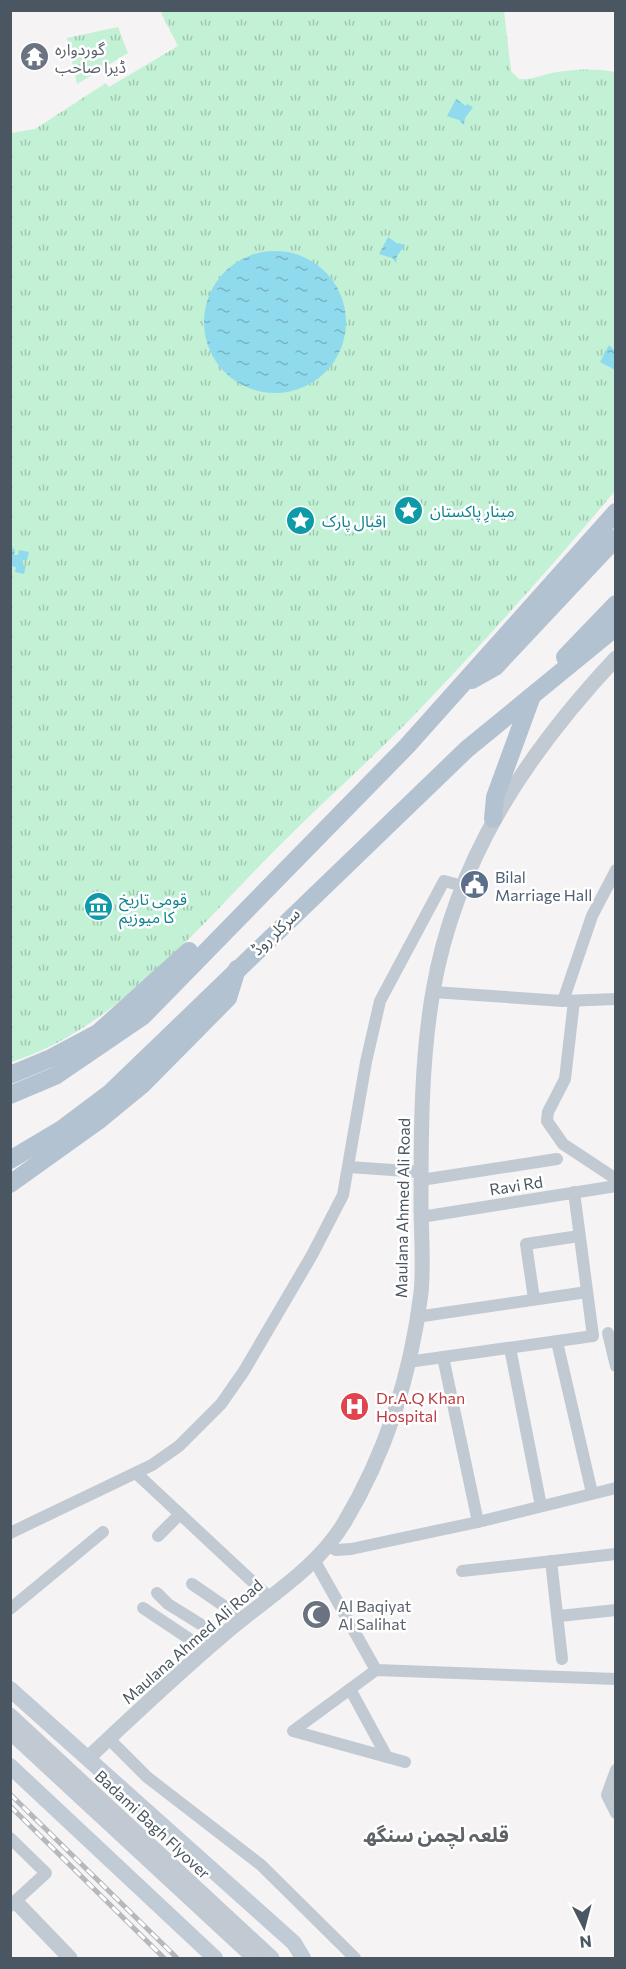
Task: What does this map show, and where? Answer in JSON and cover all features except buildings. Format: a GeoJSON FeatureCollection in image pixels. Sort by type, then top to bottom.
{"type":"FeatureCollection","features":[{"type":"Feature","properties":{"kind":"main road"},"geometry":{"type":"LineString","coordinates":[[10,1095],[55,1076],[143,1016],[406,746],[615,512]]}},
{"type":"Feature","properties":{"kind":"main road"},"geometry":{"type":"LineString","coordinates":[[460,687],[495,667],[615,538]]}},
{"type":"Feature","properties":{"kind":"main road","name":"سرکلر روڈ"},"geometry":{"type":"LineString","coordinates":[[533,692],[615,604]]}},
{"type":"Feature","properties":{"kind":"main road","name":"سرکلر روڈ"},"geometry":{"type":"LineString","coordinates":[[10,1160],[62,1130],[110,1093],[237,968],[467,749],[533,692],[615,627]]}},
{"type":"Feature","properties":{"kind":"main road"},"geometry":{"type":"LineString","coordinates":[[493,819],[495,797],[533,692]]}},
{"type":"Feature","properties":{"kind":"main road"},"geometry":{"type":"LineString","coordinates":[[10,1075],[98,1033],[139,999],[246,897],[278,877]]}},
{"type":"Feature","properties":{"kind":"main road"},"geometry":{"type":"LineString","coordinates":[[10,1184],[99,1121],[143,1084],[228,998],[237,968]]}},
{"type":"Feature","properties":{"kind":"main road"},"geometry":{"type":"LineString","coordinates":[[10,1689],[89,1757],[294,1943],[303,1959]]}},
{"type":"Feature","properties":{"kind":"main road"},"geometry":{"type":"LineString","coordinates":[[10,1766],[215,1959]]}},
{"type":"Feature","properties":{"kind":"street","name":"Maulana Ahmed Ali Road"},"geometry":{"type":"LineString","coordinates":[[89,1757],[206,1650],[329,1546],[372,1473],[392,1423],[408,1362],[421,1294],[421,1176],[425,1079],[433,992],[463,886],[493,819],[524,771],[580,696],[615,658]]}},
{"type":"Feature","properties":{"kind":"street"},"geometry":{"type":"LineString","coordinates":[[615,870],[610,891],[592,916],[568,1001],[565,1079],[548,1112],[547,1121],[563,1143],[615,1179]]}},
{"type":"Feature","properties":{"kind":"street"},"geometry":{"type":"LineString","coordinates":[[10,1533],[136,1473],[178,1446],[221,1404],[244,1371],[312,1255],[343,1195],[350,1167],[366,1062],[380,1001],[444,881],[463,886]]}},
{"type":"Feature","properties":{"kind":"street"},"geometry":{"type":"LineString","coordinates":[[433,992],[568,1001],[615,999]]}},
{"type":"Feature","properties":{"kind":"street"},"geometry":{"type":"LineString","coordinates":[[350,1167],[421,1176],[556,1159]]}},
{"type":"Feature","properties":{"kind":"street","name":"Ravi Rd"},"geometry":{"type":"LineString","coordinates":[[421,1216],[615,1186]]}},
{"type":"Feature","properties":{"kind":"street"},"geometry":{"type":"LineString","coordinates":[[574,1192],[593,1336]]}},
{"type":"Feature","properties":{"kind":"street"},"geometry":{"type":"LineString","coordinates":[[534,1299],[526,1244],[579,1236]]}},
{"type":"Feature","properties":{"kind":"street"},"geometry":{"type":"LineString","coordinates":[[416,1317],[587,1292]]}},
{"type":"Feature","properties":{"kind":"street"},"geometry":{"type":"LineString","coordinates":[[408,1362],[557,1342],[612,1332],[615,1366]]}},
{"type":"Feature","properties":{"kind":"street"},"geometry":{"type":"LineString","coordinates":[[557,1342],[592,1493]]}},
{"type":"Feature","properties":{"kind":"street"},"geometry":{"type":"LineString","coordinates":[[510,1348],[541,1506]]}},
{"type":"Feature","properties":{"kind":"street"},"geometry":{"type":"LineString","coordinates":[[443,1357],[478,1522]]}},
{"type":"Feature","properties":{"kind":"street"},"geometry":{"type":"LineString","coordinates":[[136,1473],[270,1598]]}},
{"type":"Feature","properties":{"kind":"street"},"geometry":{"type":"LineString","coordinates":[[329,1546],[336,1550],[351,1549],[478,1522],[615,1488]]}},
{"type":"Feature","properties":{"kind":"street"},"geometry":{"type":"LineString","coordinates":[[158,1536],[180,1514]]}},
{"type":"Feature","properties":{"kind":"street"},"geometry":{"type":"LineString","coordinates":[[10,1610],[103,1532]]}},
{"type":"Feature","properties":{"kind":"street"},"geometry":{"type":"LineString","coordinates":[[462,1572],[615,1554]]}},
{"type":"Feature","properties":{"kind":"street"},"geometry":{"type":"LineString","coordinates":[[551,1561],[559,1616],[562,1659]]}},
{"type":"Feature","properties":{"kind":"street"},"geometry":{"type":"LineString","coordinates":[[317,1565],[376,1670]]}},
{"type":"Feature","properties":{"kind":"street"},"geometry":{"type":"LineString","coordinates":[[192,1584],[243,1618]]}},
{"type":"Feature","properties":{"kind":"street"},"geometry":{"type":"LineString","coordinates":[[157,1593],[168,1604],[221,1637]]}},
{"type":"Feature","properties":{"kind":"street"},"geometry":{"type":"LineString","coordinates":[[142,1608],[206,1650]]}},
{"type":"Feature","properties":{"kind":"street"},"geometry":{"type":"LineString","coordinates":[[559,1616],[615,1610]]}},
{"type":"Feature","properties":{"kind":"street"},"geometry":{"type":"LineString","coordinates":[[405,1762],[293,1731],[376,1670],[615,1679]]}},
{"type":"Feature","properties":{"kind":"street"},"geometry":{"type":"LineString","coordinates":[[350,1689],[387,1757]]}},
{"type":"Feature","properties":{"kind":"street","name":"Badami Bagh Flyover"},"geometry":{"type":"LineString","coordinates":[[10,1715],[272,1959]]}},
{"type":"Feature","properties":{"kind":"street","name":"Badami Bagh Flyover"},"geometry":{"type":"LineString","coordinates":[[10,1731],[254,1959]]}},
{"type":"Feature","properties":{"kind":"street"},"geometry":{"type":"LineString","coordinates":[[109,1738],[147,1777],[261,1865],[355,1959]]}},
{"type":"Feature","properties":{"kind":"street"},"geometry":{"type":"LineString","coordinates":[[615,1770],[607,1795],[615,1813]]}},
{"type":"Feature","properties":{"kind":"street"},"geometry":{"type":"LineString","coordinates":[[10,1838],[46,1873],[12,1902],[70,1959]]}},
{"type":"Feature","properties":{"kind":"street"},"geometry":{"type":"LineString","coordinates":[[10,1858],[22,1849]]}},
{"type":"Feature","properties":{"kind":"green space","name":"اقبال پارک"},"geometry":{"type":"Polygon","coordinates":[[[165,11],[504,11],[511,71],[519,79],[530,79],[573,70],[615,72],[615,491],[519,602],[419,710],[157,969],[123,999],[88,1025],[50,1046],[11,1062],[11,133],[35,129],[106,83],[109,87],[178,46],[161,13],[165,11]]]}},
{"type":"Feature","properties":{"kind":"green space"},"geometry":{"type":"Polygon","coordinates":[[[118,27],[128,53],[77,84],[67,38],[118,27]]]}},
{"type":"Feature","properties":{"kind":"water"},"geometry":{"type":"Polygon","coordinates":[[[456,99],[466,106],[467,104],[473,107],[465,118],[464,125],[459,120],[447,116],[456,99]]]}},
{"type":"Feature","properties":{"kind":"water"},"geometry":{"type":"Polygon","coordinates":[[[388,237],[398,244],[405,245],[397,256],[396,263],[392,258],[379,254],[388,237]]]}},
{"type":"Feature","properties":{"kind":"water"},"geometry":{"type":"Polygon","coordinates":[[[275,251],[302,256],[325,272],[341,295],[346,322],[341,349],[325,372],[302,388],[275,393],[248,388],[225,372],[209,349],[204,322],[209,295],[225,272],[248,256],[275,251]]]}},
{"type":"Feature","properties":{"kind":"water"},"geometry":{"type":"Polygon","coordinates":[[[609,345],[615,351],[615,370],[600,362],[609,345]]]}},
{"type":"Feature","properties":{"kind":"water"},"geometry":{"type":"Polygon","coordinates":[[[11,548],[15,549],[14,555],[18,555],[19,550],[29,552],[27,560],[23,560],[22,565],[26,565],[24,574],[15,572],[16,567],[11,566],[11,548]]]}},
{"type":"Feature","properties":{"kind":"railway"},"geometry":{"type":"LineString","coordinates":[[10,1794],[177,1958]]}},
{"type":"Feature","properties":{"kind":"railway"},"geometry":{"type":"LineString","coordinates":[[10,1806],[164,1958]]}},
{"type":"Feature","properties":{"kind":"place","name":"گوردوارہ ڈیرا صاحب"},"geometry":{"type":"Point","coordinates":[34,57]}},
{"type":"Feature","properties":{"kind":"place","name":"مینارِ پاکستان"},"geometry":{"type":"Point","coordinates":[409,510]}},
{"type":"Feature","properties":{"kind":"place","name":"اقبال پارک"},"geometry":{"type":"Point","coordinates":[301,520]}},
{"type":"Feature","properties":{"kind":"place","name":"Bilal Marriage Hall"},"geometry":{"type":"Point","coordinates":[474,885]}},
{"type":"Feature","properties":{"kind":"place","name":"قومی تاریخ کا میوزیم"},"geometry":{"type":"Point","coordinates":[98,907]}},
{"type":"Feature","properties":{"kind":"place","name":"Dr.A.Q Khan Hospital"},"geometry":{"type":"Point","coordinates":[355,1406]}},
{"type":"Feature","properties":{"kind":"place","name":"Al Baqiyat Al Salihat"},"geometry":{"type":"Point","coordinates":[317,1614]}},
{"type":"Feature","properties":{"kind":"district","name":"قلعہ لچمن سنگھ"},"geometry":{"type":"Point","coordinates":[436,1834]}}]}
